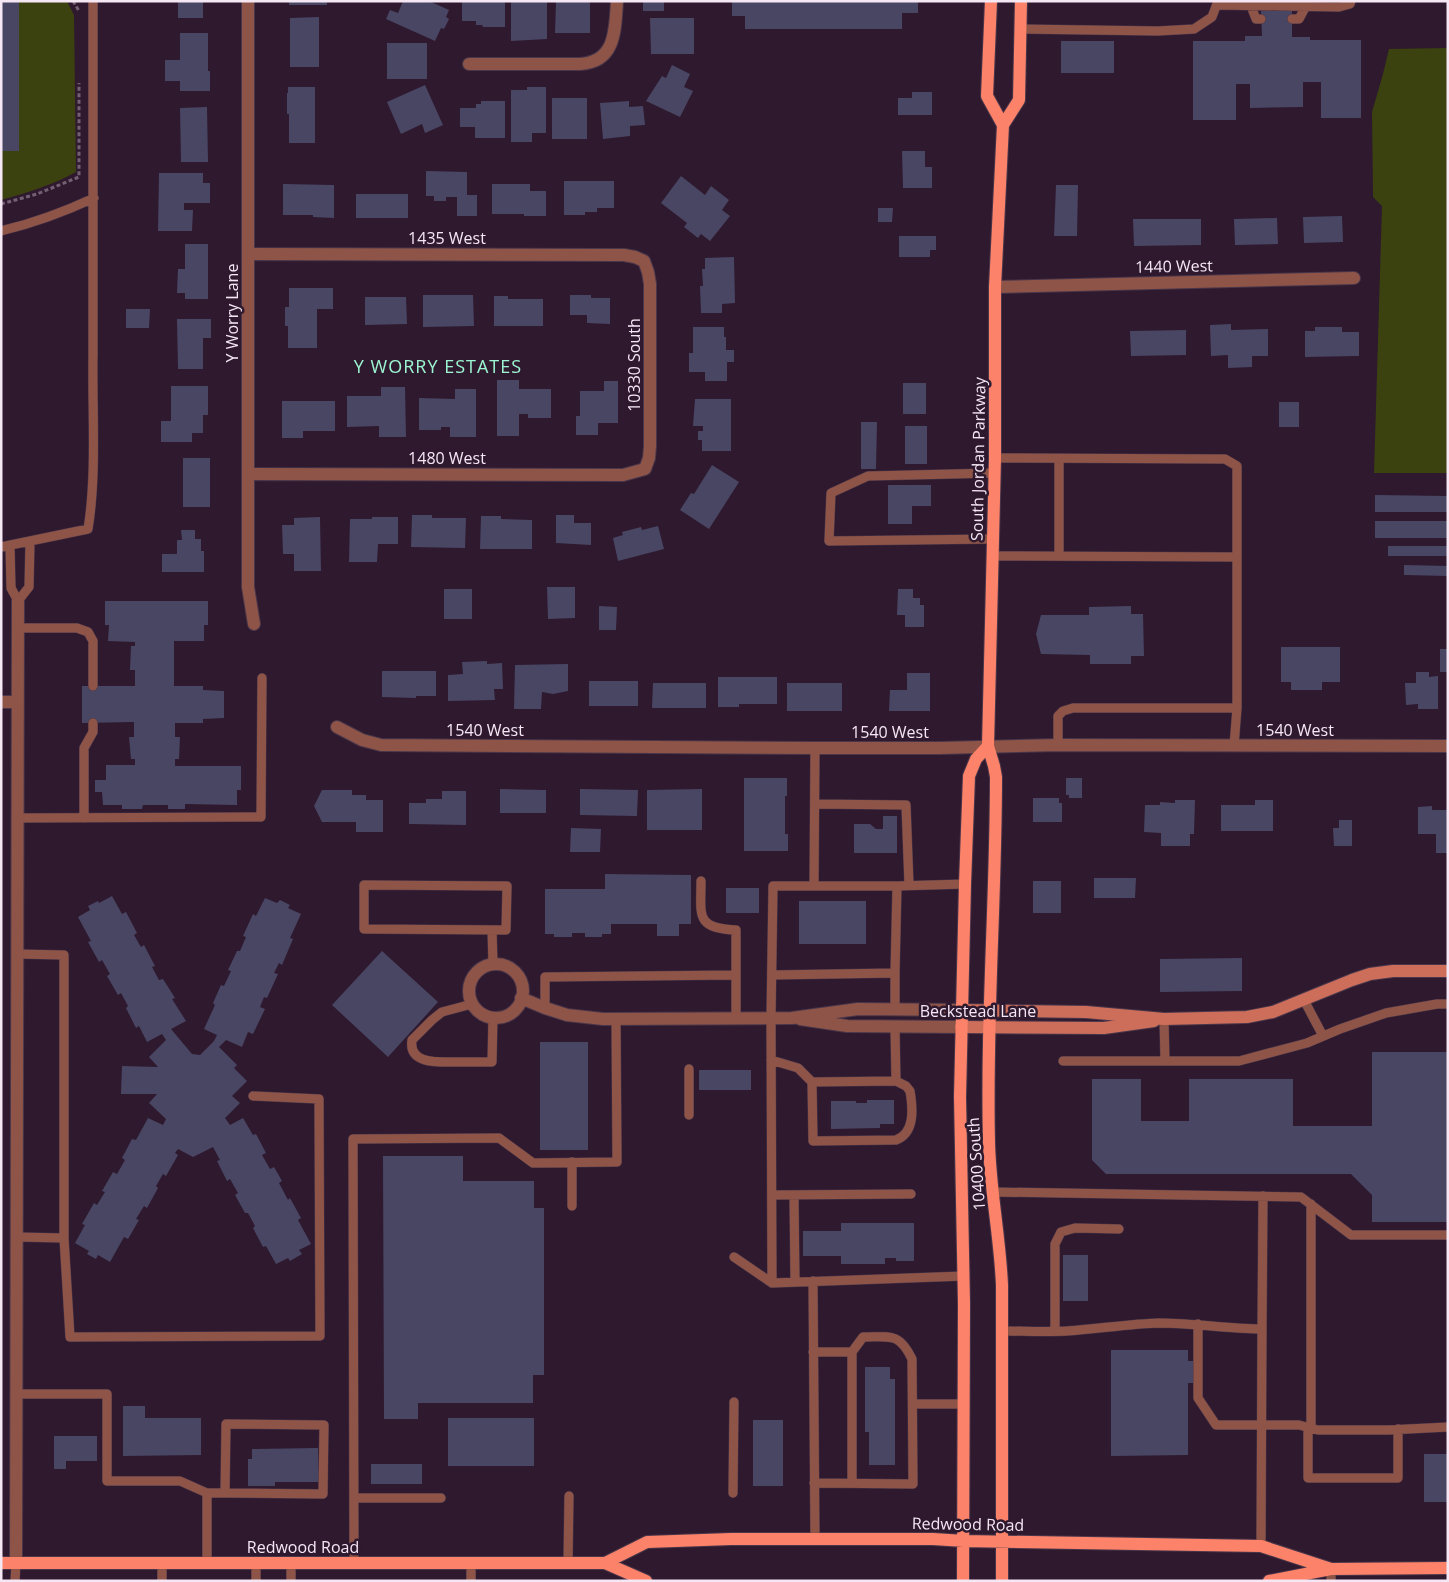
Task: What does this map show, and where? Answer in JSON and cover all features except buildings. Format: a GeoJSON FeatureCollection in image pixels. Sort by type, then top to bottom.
{"type":"FeatureCollection","features":[{"type":"Feature","properties":{"kind":"main road"},"geometry":{"type":"LineString","coordinates":[[991,1],[987,96],[1003,125]]}},
{"type":"Feature","properties":{"kind":"main road"},"geometry":{"type":"LineString","coordinates":[[1003,125],[1018,100],[1021,1]]}},
{"type":"Feature","properties":{"kind":"main road","name":"South Jordan Parkway"},"geometry":{"type":"LineString","coordinates":[[988,746],[995,473],[995,287],[1003,125]]}},
{"type":"Feature","properties":{"kind":"main road","name":"10400 South"},"geometry":{"type":"LineString","coordinates":[[963,1581],[964,1276],[960,1131],[961,1010],[969,776],[976,758],[988,746],[996,777],[989,1027],[989,1143],[1000,1256],[1002,1331],[1002,1581]]}},
{"type":"Feature","properties":{"kind":"main road","name":"Redwood Road"},"geometry":{"type":"LineString","coordinates":[[605,1563],[647,1542],[934,1539],[1002,1542],[1261,1546],[1331,1575]]}},
{"type":"Feature","properties":{"kind":"main road","name":"Redwood Road"},"geometry":{"type":"LineString","coordinates":[[1,1563],[605,1563],[646,1581]]}},
{"type":"Feature","properties":{"kind":"main road","name":"Redwood Road"},"geometry":{"type":"LineString","coordinates":[[1269,1581],[1448,1568]]}},
{"type":"Feature","properties":{"kind":"street","name":"Y Worry Lane"},"geometry":{"type":"LineString","coordinates":[[248,1],[248,587],[254,624]]}},
{"type":"Feature","properties":{"kind":"street"},"geometry":{"type":"LineString","coordinates":[[469,64],[580,64],[601,59],[612,42],[617,1]]}},
{"type":"Feature","properties":{"kind":"street","name":"1435 West"},"geometry":{"type":"LineString","coordinates":[[248,254],[624,255],[635,256],[644,261]]}},
{"type":"Feature","properties":{"kind":"street","name":"10330 South"},"geometry":{"type":"LineString","coordinates":[[644,261],[650,284],[650,446],[649,458],[645,469]]}},
{"type":"Feature","properties":{"kind":"street","name":"1440 West"},"geometry":{"type":"LineString","coordinates":[[995,287],[1354,278]]}},
{"type":"Feature","properties":{"kind":"street","name":"1480 West"},"geometry":{"type":"LineString","coordinates":[[248,474],[623,475],[645,469]]}},
{"type":"Feature","properties":{"kind":"street"},"geometry":{"type":"LineString","coordinates":[[16,1563],[18,601]]}},
{"type":"Feature","properties":{"kind":"street"},"geometry":{"type":"LineString","coordinates":[[1,702],[18,702]]}},
{"type":"Feature","properties":{"kind":"street","name":"1540 West"},"geometry":{"type":"LineString","coordinates":[[336,727],[362,740],[381,745],[815,748],[940,748],[1058,745],[1448,746]]}},
{"type":"Feature","properties":{"kind":"street"},"geometry":{"type":"LineString","coordinates":[[493,964],[503,965],[512,970],[519,978],[522,988],[521,998],[517,1008],[509,1014],[499,1018],[488,1017],[479,1012],[472,1004],[469,994],[470,983],[474,974],[483,967],[493,964]]}},
{"type":"Feature","properties":{"kind":"street","name":"Beckstead Lane"},"geometry":{"type":"LineString","coordinates":[[792,1018],[839,1011],[895,1009],[1086,1012],[1164,1018],[1247,1017],[1273,1012],[1370,974],[1393,971],[1448,970]]}},
{"type":"Feature","properties":{"kind":"street","name":"Beckstead Lane"},"geometry":{"type":"LineString","coordinates":[[521,998],[545,1008],[583,1018],[792,1018],[847,1026],[1104,1028],[1164,1018]]}},
{"type":"Feature","properties":{"kind":"lane"},"geometry":{"type":"LineString","coordinates":[[30,542],[29,587],[18,601],[11,588],[6,547],[88,529],[92,505],[93,1]]}},
{"type":"Feature","properties":{"kind":"lane"},"geometry":{"type":"LineString","coordinates":[[1020,29],[1158,31],[1194,29],[1212,17],[1217,3],[1251,6],[1339,7],[1350,4],[1351,1]]}},
{"type":"Feature","properties":{"kind":"lane"},"geometry":{"type":"LineString","coordinates":[[1251,6],[1256,19],[1261,19]]}},
{"type":"Feature","properties":{"kind":"lane"},"geometry":{"type":"LineString","coordinates":[[1292,19],[1299,19],[1306,6]]}},
{"type":"Feature","properties":{"kind":"lane"},"geometry":{"type":"LineString","coordinates":[[1,231],[33,223],[94,198]]}},
{"type":"Feature","properties":{"kind":"lane"},"geometry":{"type":"LineString","coordinates":[[995,458],[1225,460],[1237,466],[1237,708],[1234,746]]}},
{"type":"Feature","properties":{"kind":"lane"},"geometry":{"type":"LineString","coordinates":[[1059,459],[1059,556]]}},
{"type":"Feature","properties":{"kind":"lane"},"geometry":{"type":"LineString","coordinates":[[993,539],[829,541],[830,493],[868,476],[995,473]]}},
{"type":"Feature","properties":{"kind":"lane"},"geometry":{"type":"LineString","coordinates":[[993,556],[1237,557]]}},
{"type":"Feature","properties":{"kind":"lane"},"geometry":{"type":"LineString","coordinates":[[18,628],[77,628],[88,632],[93,641],[93,686]]}},
{"type":"Feature","properties":{"kind":"lane"},"geometry":{"type":"LineString","coordinates":[[18,818],[261,817],[262,678]]}},
{"type":"Feature","properties":{"kind":"lane"},"geometry":{"type":"LineString","coordinates":[[1058,745],[1058,716],[1063,710],[1073,708],[1237,708]]}},
{"type":"Feature","properties":{"kind":"lane"},"geometry":{"type":"LineString","coordinates":[[84,818],[84,748],[93,732],[93,723]]}},
{"type":"Feature","properties":{"kind":"lane"},"geometry":{"type":"LineString","coordinates":[[814,886],[815,748]]}},
{"type":"Feature","properties":{"kind":"lane"},"geometry":{"type":"LineString","coordinates":[[815,804],[906,805],[909,885]]}},
{"type":"Feature","properties":{"kind":"lane"},"geometry":{"type":"LineString","coordinates":[[701,881],[701,911],[704,920],[711,927],[736,930],[736,1018]]}},
{"type":"Feature","properties":{"kind":"lane"},"geometry":{"type":"LineString","coordinates":[[772,1283],[771,1018],[773,886],[965,884]]}},
{"type":"Feature","properties":{"kind":"lane"},"geometry":{"type":"LineString","coordinates":[[364,885],[507,886],[506,930],[492,930],[364,928],[364,885]]}},
{"type":"Feature","properties":{"kind":"lane"},"geometry":{"type":"LineString","coordinates":[[895,1009],[897,886]]}},
{"type":"Feature","properties":{"kind":"lane"},"geometry":{"type":"LineString","coordinates":[[492,930],[493,964]]}},
{"type":"Feature","properties":{"kind":"lane"},"geometry":{"type":"LineString","coordinates":[[17,954],[64,955],[64,1238],[70,1337],[320,1336],[319,1099],[253,1096]]}},
{"type":"Feature","properties":{"kind":"lane"},"geometry":{"type":"LineString","coordinates":[[772,975],[895,973]]}},
{"type":"Feature","properties":{"kind":"lane"},"geometry":{"type":"LineString","coordinates":[[545,1008],[545,977],[736,975]]}},
{"type":"Feature","properties":{"kind":"lane"},"geometry":{"type":"LineString","coordinates":[[1304,1000],[1323,1036]]}},
{"type":"Feature","properties":{"kind":"lane"},"geometry":{"type":"LineString","coordinates":[[472,1004],[442,1012],[432,1020],[412,1040],[412,1048],[417,1056],[428,1061],[492,1062],[493,1017]]}},
{"type":"Feature","properties":{"kind":"lane"},"geometry":{"type":"LineString","coordinates":[[1063,1061],[1240,1061],[1307,1043],[1386,1013],[1437,1004],[1448,1004]]}},
{"type":"Feature","properties":{"kind":"lane"},"geometry":{"type":"LineString","coordinates":[[1164,1018],[1165,1061]]}},
{"type":"Feature","properties":{"kind":"lane"},"geometry":{"type":"LineString","coordinates":[[354,1563],[353,1139],[499,1138],[533,1163],[617,1162],[616,1019]]}},
{"type":"Feature","properties":{"kind":"lane"},"geometry":{"type":"LineString","coordinates":[[895,1027],[896,1081]]}},
{"type":"Feature","properties":{"kind":"lane"},"geometry":{"type":"LineString","coordinates":[[771,1060],[798,1068],[812,1082],[813,1141],[896,1140],[903,1138],[911,1127],[911,1097],[906,1086],[896,1081],[812,1082]]}},
{"type":"Feature","properties":{"kind":"lane"},"geometry":{"type":"LineString","coordinates":[[689,1069],[689,1115]]}},
{"type":"Feature","properties":{"kind":"lane"},"geometry":{"type":"LineString","coordinates":[[572,1162],[572,1206]]}},
{"type":"Feature","properties":{"kind":"lane"},"geometry":{"type":"LineString","coordinates":[[993,1192],[1301,1197],[1351,1235],[1448,1235]]}},
{"type":"Feature","properties":{"kind":"lane"},"geometry":{"type":"LineString","coordinates":[[772,1196],[911,1194]]}},
{"type":"Feature","properties":{"kind":"lane"},"geometry":{"type":"LineString","coordinates":[[794,1195],[795,1282]]}},
{"type":"Feature","properties":{"kind":"lane"},"geometry":{"type":"LineString","coordinates":[[1261,1546],[1263,1196]]}},
{"type":"Feature","properties":{"kind":"lane"},"geometry":{"type":"LineString","coordinates":[[1311,1204],[1308,1478],[1398,1478],[1398,1429]]}},
{"type":"Feature","properties":{"kind":"lane"},"geometry":{"type":"LineString","coordinates":[[1055,1331],[1055,1244],[1062,1232],[1075,1228],[1119,1229]]}},
{"type":"Feature","properties":{"kind":"lane"},"geometry":{"type":"LineString","coordinates":[[17,1237],[64,1238]]}},
{"type":"Feature","properties":{"kind":"lane"},"geometry":{"type":"LineString","coordinates":[[734,1257],[772,1283],[964,1276]]}},
{"type":"Feature","properties":{"kind":"lane"},"geometry":{"type":"LineString","coordinates":[[813,1281],[815,1539]]}},
{"type":"Feature","properties":{"kind":"lane"},"geometry":{"type":"LineString","coordinates":[[1002,1331],[1055,1331],[1156,1323],[1262,1329]]}},
{"type":"Feature","properties":{"kind":"lane"},"geometry":{"type":"LineString","coordinates":[[1198,1324],[1198,1398],[1216,1425],[1299,1424],[1318,1430],[1448,1427]]}},
{"type":"Feature","properties":{"kind":"lane"},"geometry":{"type":"LineString","coordinates":[[814,1483],[914,1484],[912,1359],[905,1346],[894,1337],[863,1337],[852,1352],[852,1483]]}},
{"type":"Feature","properties":{"kind":"lane"},"geometry":{"type":"LineString","coordinates":[[813,1352],[852,1352]]}},
{"type":"Feature","properties":{"kind":"lane"},"geometry":{"type":"LineString","coordinates":[[16,1394],[108,1394],[107,1481],[180,1481],[207,1493],[323,1494],[324,1425],[226,1424],[225,1493]]}},
{"type":"Feature","properties":{"kind":"lane"},"geometry":{"type":"LineString","coordinates":[[733,1493],[734,1402]]}},
{"type":"Feature","properties":{"kind":"lane"},"geometry":{"type":"LineString","coordinates":[[914,1404],[964,1404]]}},
{"type":"Feature","properties":{"kind":"lane"},"geometry":{"type":"LineString","coordinates":[[207,1493],[207,1563]]}},
{"type":"Feature","properties":{"kind":"lane"},"geometry":{"type":"LineString","coordinates":[[568,1496],[568,1563]]}},
{"type":"Feature","properties":{"kind":"lane"},"geometry":{"type":"LineString","coordinates":[[354,1498],[441,1498]]}},
{"type":"Feature","properties":{"kind":"lane"},"geometry":{"type":"LineString","coordinates":[[15,1581],[16,1563]]}},
{"type":"Feature","properties":{"kind":"lane"},"geometry":{"type":"LineString","coordinates":[[162,1563],[162,1581]]}},
{"type":"Feature","properties":{"kind":"lane"},"geometry":{"type":"LineString","coordinates":[[256,1563],[256,1581]]}},
{"type":"Feature","properties":{"kind":"lane"},"geometry":{"type":"LineString","coordinates":[[291,1563],[291,1581]]}},
{"type":"Feature","properties":{"kind":"lane"},"geometry":{"type":"LineString","coordinates":[[471,1563],[471,1581]]}},
{"type":"Feature","properties":{"kind":"path"},"geometry":{"type":"LineString","coordinates":[[73,1],[79,11]]}},
{"type":"Feature","properties":{"kind":"path"},"geometry":{"type":"LineString","coordinates":[[79,1],[79,20]]}},
{"type":"Feature","properties":{"kind":"path"},"geometry":{"type":"LineString","coordinates":[[1,204],[38,194],[79,177],[79,75]]}},
{"type":"Feature","properties":{"kind":"green space"},"geometry":{"type":"Polygon","coordinates":[[[19,1],[67,1],[74,15],[76,172],[58,181],[1,200],[1,151],[19,1]]]}},
{"type":"Feature","properties":{"kind":"green space"},"geometry":{"type":"Polygon","coordinates":[[[1448,48],[1448,473],[1374,473],[1382,206],[1373,197],[1372,112],[1389,49],[1448,48]]]}},
{"type":"Feature","properties":{"kind":"district","name":"Y WORRY ESTATES"},"geometry":{"type":"Point","coordinates":[438,366]}}]}
